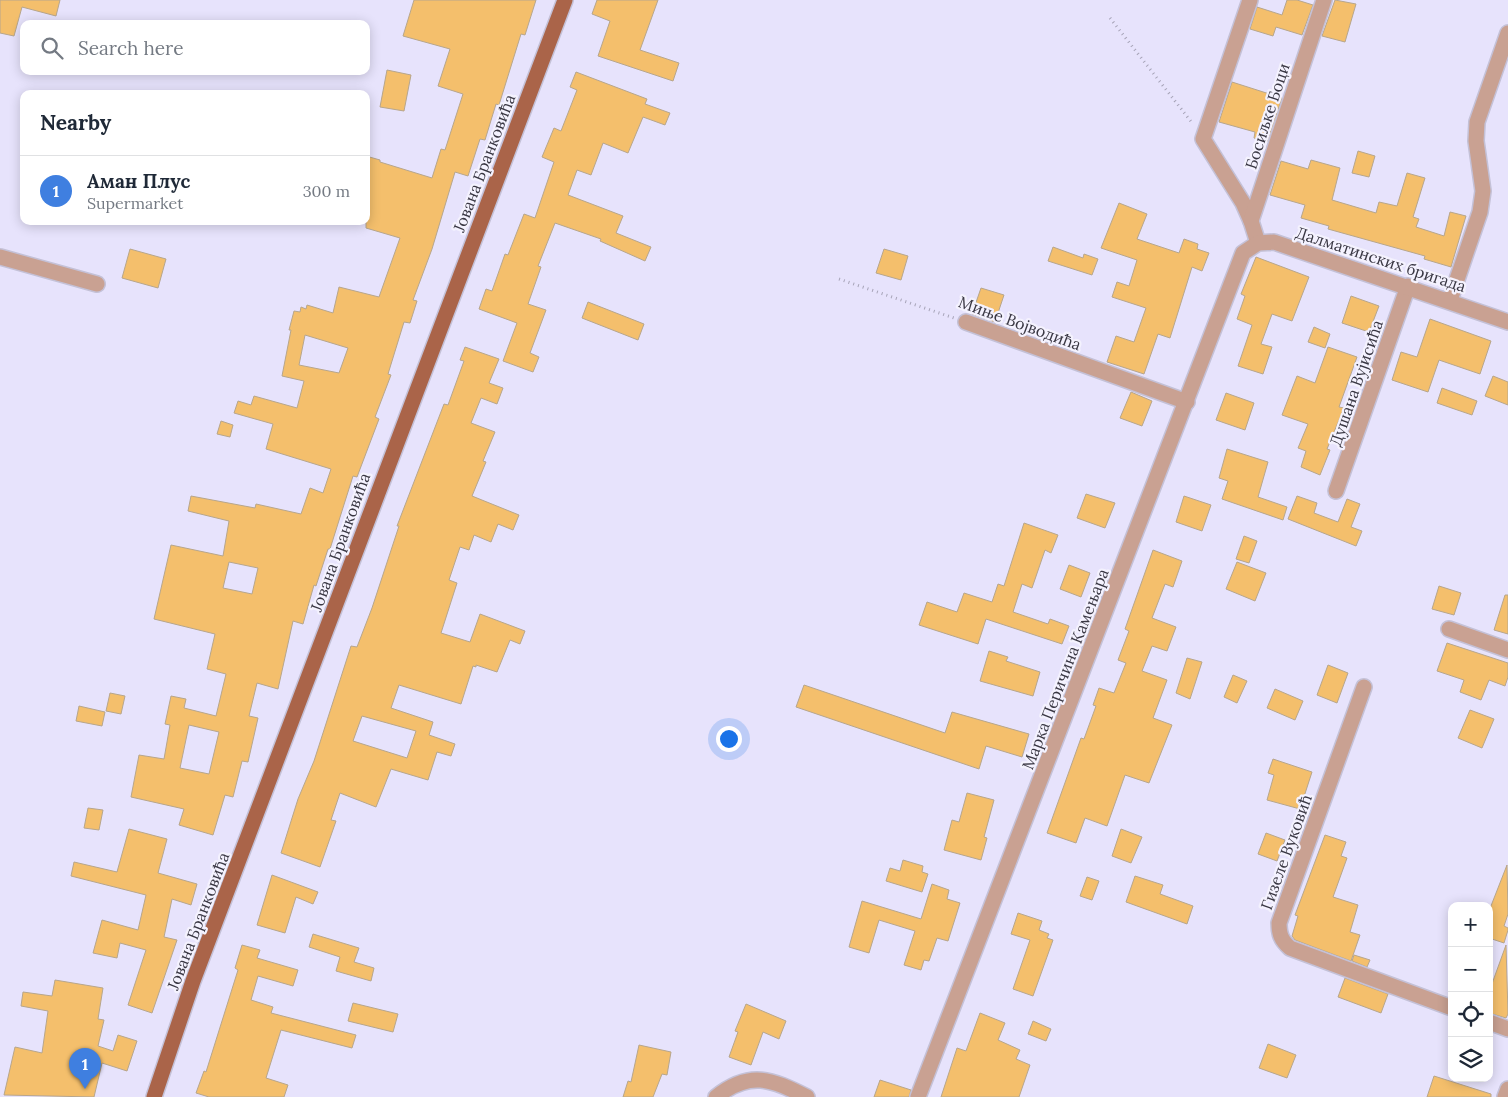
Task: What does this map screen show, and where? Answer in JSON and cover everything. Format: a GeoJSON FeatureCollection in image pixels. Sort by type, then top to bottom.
{"type":"FeatureCollection","features":[{"type":"Feature","properties":{"kind":"main road","name":"Јована Бранковића"},"geometry":{"type":"LineString","coordinates":[[154,1097],[193,981],[564,0]]}},
{"type":"Feature","properties":{"kind":"street"},"geometry":{"type":"LineString","coordinates":[[1250,0],[1203,139],[1243,203],[1258,243]]}},
{"type":"Feature","properties":{"kind":"street","name":"Босиљке Боци"},"geometry":{"type":"LineString","coordinates":[[1251,222],[1324,0]]}},
{"type":"Feature","properties":{"kind":"street"},"geometry":{"type":"LineString","coordinates":[[1450,300],[1480,212],[1483,191],[1476,141],[1477,122],[1508,33]]}},
{"type":"Feature","properties":{"kind":"street","name":"Далматинских бригада"},"geometry":{"type":"LineString","coordinates":[[1258,243],[1274,242],[1450,300],[1508,322]]}},
{"type":"Feature","properties":{"kind":"street","name":"Марка Перичина Камењара"},"geometry":{"type":"LineString","coordinates":[[918,1097],[1243,253],[1258,243]]}},
{"type":"Feature","properties":{"kind":"street"},"geometry":{"type":"LineString","coordinates":[[0,256],[97,284]]}},
{"type":"Feature","properties":{"kind":"street","name":"Душана Вујисића"},"geometry":{"type":"LineString","coordinates":[[1336,491],[1408,286]]}},
{"type":"Feature","properties":{"kind":"street","name":"Миње Војводића"},"geometry":{"type":"LineString","coordinates":[[966,322],[1187,402]]}},
{"type":"Feature","properties":{"kind":"street"},"geometry":{"type":"LineString","coordinates":[[1449,629],[1508,650]]}},
{"type":"Feature","properties":{"kind":"street","name":"Гизеле Вуковић"},"geometry":{"type":"LineString","coordinates":[[1364,688],[1279,923],[1279,934],[1290,948],[1448,1007]]}},
{"type":"Feature","properties":{"kind":"street"},"geometry":{"type":"LineString","coordinates":[[1493,1023],[1508,1029]]}},
{"type":"Feature","properties":{"kind":"street"},"geometry":{"type":"LineString","coordinates":[[725,1094],[745,1081],[764,1079],[806,1097]]}},
{"type":"Feature","properties":{"kind":"street"},"geometry":{"type":"LineString","coordinates":[[1505,1097],[1508,1088]]}},
{"type":"Feature","properties":{"kind":"path"},"geometry":{"type":"LineString","coordinates":[[1110,18],[1203,139]]}},
{"type":"Feature","properties":{"kind":"path","name":"Миње Војводића"},"geometry":{"type":"LineString","coordinates":[[839,279],[966,322]]}},
{"type":"Feature","properties":{"kind":"building"},"geometry":{"type":"Polygon","coordinates":[[[0,0],[60,0],[56,16],[22,7],[14,36],[0,33],[0,0]]]}},
{"type":"Feature","properties":{"kind":"building"},"geometry":{"type":"Polygon","coordinates":[[[414,0],[536,0],[525,35],[521,34],[499,105],[496,104],[485,140],[480,139],[468,176],[455,172],[432,249],[413,300],[417,301],[410,323],[404,322],[388,374],[391,375],[375,417],[379,419],[357,477],[353,476],[330,549],[328,549],[316,586],[314,585],[303,624],[293,621],[278,689],[257,683],[249,716],[258,718],[248,762],[242,761],[233,797],[225,795],[213,835],[179,825],[184,809],[131,797],[139,755],[164,759],[170,725],[165,724],[171,696],[186,699],[184,708],[216,716],[226,674],[207,669],[215,634],[154,619],[171,545],[223,556],[229,521],[188,511],[191,496],[255,508],[256,504],[301,514],[310,488],[323,493],[331,469],[266,449],[273,424],[234,413],[238,401],[251,405],[254,396],[297,408],[304,381],[282,376],[294,311],[300,312],[301,307],[306,309],[307,305],[333,313],[339,287],[379,297],[400,238],[366,228],[366,225],[370,225],[370,157],[432,178],[441,149],[445,150],[463,94],[438,86],[450,49],[403,36],[414,0]],[[305,335],[299,365],[339,373],[348,348],[305,335]],[[229,562],[223,588],[252,594],[258,568],[229,562]],[[189,725],[180,768],[209,774],[219,732],[189,725]]]}},
{"type":"Feature","properties":{"kind":"building"},"geometry":{"type":"Polygon","coordinates":[[[597,0],[658,0],[640,50],[679,63],[673,81],[598,56],[610,21],[592,14],[597,0]]]}},
{"type":"Feature","properties":{"kind":"building"},"geometry":{"type":"Polygon","coordinates":[[[1287,0],[1297,0],[1313,5],[1302,35],[1276,27],[1273,36],[1250,29],[1257,7],[1282,15],[1287,0]]]}},
{"type":"Feature","properties":{"kind":"building"},"geometry":{"type":"Polygon","coordinates":[[[1335,0],[1356,4],[1345,42],[1322,36],[1335,0]]]}},
{"type":"Feature","properties":{"kind":"building"},"geometry":{"type":"Polygon","coordinates":[[[387,70],[411,75],[404,111],[380,107],[387,70]]]}},
{"type":"Feature","properties":{"kind":"building"},"geometry":{"type":"Polygon","coordinates":[[[576,72],[647,99],[645,104],[670,113],[665,125],[643,117],[628,153],[603,143],[591,175],[577,170],[568,195],[623,216],[616,233],[651,247],[645,261],[600,241],[601,239],[555,223],[538,266],[541,267],[528,304],[546,310],[530,353],[539,357],[533,372],[503,361],[517,323],[479,309],[486,289],[492,291],[505,254],[508,255],[524,214],[535,218],[554,162],[542,157],[554,128],[561,131],[577,90],[570,87],[576,72]]]}},
{"type":"Feature","properties":{"kind":"building"},"geometry":{"type":"Polygon","coordinates":[[[1232,82],[1282,98],[1267,142],[1254,138],[1255,132],[1219,122],[1232,82]]]}},
{"type":"Feature","properties":{"kind":"building"},"geometry":{"type":"Polygon","coordinates":[[[1358,151],[1375,156],[1369,177],[1352,173],[1358,151]]]}},
{"type":"Feature","properties":{"kind":"building"},"geometry":{"type":"Polygon","coordinates":[[[1311,160],[1340,168],[1332,200],[1376,213],[1379,202],[1397,206],[1407,173],[1425,178],[1413,217],[1419,219],[1416,227],[1444,236],[1450,212],[1466,216],[1451,267],[1424,259],[1425,256],[1328,229],[1329,226],[1301,218],[1305,205],[1270,195],[1281,161],[1308,169],[1311,160]]]}},
{"type":"Feature","properties":{"kind":"building"},"geometry":{"type":"Polygon","coordinates":[[[1119,203],[1147,214],[1137,239],[1179,253],[1184,239],[1198,244],[1197,249],[1209,253],[1202,271],[1192,267],[1170,338],[1158,334],[1144,374],[1107,362],[1116,336],[1134,342],[1146,308],[1112,297],[1117,282],[1129,286],[1137,260],[1101,248],[1119,203]]]}},
{"type":"Feature","properties":{"kind":"building"},"geometry":{"type":"Polygon","coordinates":[[[1053,247],[1083,258],[1084,254],[1098,259],[1092,275],[1048,261],[1053,247]]]}},
{"type":"Feature","properties":{"kind":"building"},"geometry":{"type":"Polygon","coordinates":[[[130,249],[166,259],[158,288],[122,278],[130,249]]]}},
{"type":"Feature","properties":{"kind":"building"},"geometry":{"type":"Polygon","coordinates":[[[884,249],[908,256],[901,280],[876,273],[884,249]]]}},
{"type":"Feature","properties":{"kind":"building"},"geometry":{"type":"Polygon","coordinates":[[[1256,257],[1309,277],[1292,321],[1272,314],[1261,344],[1272,347],[1263,374],[1238,366],[1252,325],[1237,319],[1245,296],[1241,294],[1256,257]]]}},
{"type":"Feature","properties":{"kind":"building"},"geometry":{"type":"Polygon","coordinates":[[[981,288],[1004,295],[995,322],[972,314],[981,288]]]}},
{"type":"Feature","properties":{"kind":"building"},"geometry":{"type":"Polygon","coordinates":[[[1351,296],[1379,306],[1369,332],[1342,323],[1351,296]]]}},
{"type":"Feature","properties":{"kind":"building"},"geometry":{"type":"Polygon","coordinates":[[[588,302],[644,324],[638,340],[582,318],[588,302]]]}},
{"type":"Feature","properties":{"kind":"building"},"geometry":{"type":"Polygon","coordinates":[[[1430,319],[1491,341],[1480,374],[1439,360],[1428,392],[1392,380],[1401,352],[1417,357],[1430,319]]]}},
{"type":"Feature","properties":{"kind":"building"},"geometry":{"type":"Polygon","coordinates":[[[1314,327],[1330,334],[1325,348],[1308,342],[1314,327]]]}},
{"type":"Feature","properties":{"kind":"building"},"geometry":{"type":"Polygon","coordinates":[[[465,347],[499,359],[489,383],[503,388],[497,404],[481,398],[471,423],[495,432],[483,461],[486,462],[472,496],[519,515],[513,530],[498,524],[491,542],[474,535],[469,550],[460,547],[449,580],[457,583],[441,633],[470,642],[480,614],[525,631],[520,644],[510,640],[497,672],[476,665],[476,667],[473,666],[461,704],[399,685],[391,708],[433,722],[429,735],[455,744],[451,756],[437,752],[428,780],[391,769],[376,807],[340,793],[331,820],[336,821],[320,867],[281,853],[298,799],[314,761],[351,646],[357,647],[372,608],[399,526],[397,526],[444,404],[448,405],[464,361],[460,360],[465,347]],[[362,716],[353,741],[407,758],[416,731],[362,716]]]}},
{"type":"Feature","properties":{"kind":"building"},"geometry":{"type":"Polygon","coordinates":[[[1328,347],[1357,357],[1339,407],[1344,408],[1327,449],[1330,450],[1320,475],[1301,467],[1306,451],[1298,448],[1308,424],[1282,415],[1297,376],[1315,383],[1328,347]]]}},
{"type":"Feature","properties":{"kind":"building"},"geometry":{"type":"Polygon","coordinates":[[[1493,376],[1508,382],[1508,405],[1485,396],[1493,376]]]}},
{"type":"Feature","properties":{"kind":"building"},"geometry":{"type":"Polygon","coordinates":[[[1442,388],[1477,401],[1472,415],[1437,403],[1442,388]]]}},
{"type":"Feature","properties":{"kind":"building"},"geometry":{"type":"Polygon","coordinates":[[[1131,392],[1152,401],[1142,426],[1120,418],[1131,392]]]}},
{"type":"Feature","properties":{"kind":"building"},"geometry":{"type":"Polygon","coordinates":[[[1226,393],[1254,403],[1245,430],[1216,420],[1226,393]]]}},
{"type":"Feature","properties":{"kind":"building"},"geometry":{"type":"Polygon","coordinates":[[[221,421],[233,425],[230,437],[217,434],[221,421]]]}},
{"type":"Feature","properties":{"kind":"building"},"geometry":{"type":"Polygon","coordinates":[[[1227,449],[1268,462],[1258,497],[1287,507],[1283,520],[1222,499],[1228,481],[1219,478],[1227,449]]]}},
{"type":"Feature","properties":{"kind":"building"},"geometry":{"type":"Polygon","coordinates":[[[1086,494],[1115,503],[1105,528],[1077,518],[1086,494]]]}},
{"type":"Feature","properties":{"kind":"building"},"geometry":{"type":"Polygon","coordinates":[[[1184,496],[1211,505],[1202,531],[1176,522],[1184,496]]]}},
{"type":"Feature","properties":{"kind":"building"},"geometry":{"type":"Polygon","coordinates":[[[1297,496],[1317,503],[1314,513],[1338,522],[1347,499],[1360,504],[1351,527],[1362,531],[1356,546],[1288,519],[1297,496]]]}},
{"type":"Feature","properties":{"kind":"building"},"geometry":{"type":"Polygon","coordinates":[[[1024,523],[1058,535],[1051,553],[1045,550],[1032,588],[1022,584],[1013,612],[1048,624],[1050,619],[1069,626],[1062,644],[986,619],[978,644],[919,625],[927,602],[957,612],[964,593],[992,602],[998,584],[1004,586],[1024,523]]]}},
{"type":"Feature","properties":{"kind":"building"},"geometry":{"type":"Polygon","coordinates":[[[1244,536],[1257,541],[1249,563],[1236,559],[1244,536]]]}},
{"type":"Feature","properties":{"kind":"building"},"geometry":{"type":"Polygon","coordinates":[[[1153,550],[1182,561],[1173,587],[1165,584],[1152,618],[1176,627],[1167,651],[1152,646],[1142,671],[1167,680],[1153,718],[1172,725],[1149,783],[1125,775],[1107,826],[1085,818],[1076,843],[1047,833],[1081,738],[1084,739],[1096,706],[1093,705],[1099,688],[1114,693],[1126,663],[1118,660],[1129,631],[1125,629],[1153,550]]]}},
{"type":"Feature","properties":{"kind":"building"},"geometry":{"type":"Polygon","coordinates":[[[1237,562],[1266,573],[1255,601],[1226,589],[1237,562]]]}},
{"type":"Feature","properties":{"kind":"building"},"geometry":{"type":"Polygon","coordinates":[[[1069,565],[1090,573],[1081,597],[1060,589],[1069,565]]]}},
{"type":"Feature","properties":{"kind":"building"},"geometry":{"type":"Polygon","coordinates":[[[1439,586],[1461,593],[1454,615],[1432,609],[1439,586]]]}},
{"type":"Feature","properties":{"kind":"building"},"geometry":{"type":"Polygon","coordinates":[[[1505,595],[1508,595],[1508,634],[1494,630],[1505,595]]]}},
{"type":"Feature","properties":{"kind":"building"},"geometry":{"type":"Polygon","coordinates":[[[1447,643],[1508,663],[1508,677],[1505,686],[1489,680],[1481,700],[1460,692],[1464,680],[1437,671],[1447,643]]]}},
{"type":"Feature","properties":{"kind":"building"},"geometry":{"type":"Polygon","coordinates":[[[989,651],[1008,657],[1006,661],[1040,672],[1033,696],[980,681],[989,651]]]}},
{"type":"Feature","properties":{"kind":"building"},"geometry":{"type":"Polygon","coordinates":[[[1187,658],[1202,662],[1190,699],[1176,693],[1187,658]]]}},
{"type":"Feature","properties":{"kind":"building"},"geometry":{"type":"Polygon","coordinates":[[[1328,665],[1348,673],[1337,703],[1317,695],[1328,665]]]}},
{"type":"Feature","properties":{"kind":"building"},"geometry":{"type":"Polygon","coordinates":[[[1233,675],[1247,681],[1237,703],[1224,697],[1233,675]]]}},
{"type":"Feature","properties":{"kind":"building"},"geometry":{"type":"Polygon","coordinates":[[[804,685],[945,733],[952,712],[1029,734],[1022,757],[986,746],[979,769],[796,707],[804,685]]]}},
{"type":"Feature","properties":{"kind":"building"},"geometry":{"type":"Polygon","coordinates":[[[1275,689],[1303,701],[1295,720],[1267,708],[1275,689]]]}},
{"type":"Feature","properties":{"kind":"building"},"geometry":{"type":"Polygon","coordinates":[[[110,693],[125,696],[121,714],[106,711],[110,693]]]}},
{"type":"Feature","properties":{"kind":"building"},"geometry":{"type":"Polygon","coordinates":[[[79,706],[105,712],[102,726],[76,721],[79,706]]]}},
{"type":"Feature","properties":{"kind":"building"},"geometry":{"type":"Polygon","coordinates":[[[1470,710],[1494,719],[1482,748],[1458,738],[1470,710]]]}},
{"type":"Feature","properties":{"kind":"building"},"geometry":{"type":"Polygon","coordinates":[[[1273,759],[1312,772],[1300,809],[1267,800],[1274,775],[1268,773],[1273,759]]]}},
{"type":"Feature","properties":{"kind":"building"},"geometry":{"type":"Polygon","coordinates":[[[967,793],[994,800],[984,837],[987,838],[981,860],[944,850],[952,820],[959,822],[967,793]]]}},
{"type":"Feature","properties":{"kind":"building"},"geometry":{"type":"Polygon","coordinates":[[[88,808],[103,810],[99,830],[84,828],[88,808]]]}},
{"type":"Feature","properties":{"kind":"building"},"geometry":{"type":"Polygon","coordinates":[[[129,829],[167,839],[158,873],[197,884],[191,905],[172,899],[164,937],[177,940],[152,1013],[128,1005],[146,950],[120,943],[117,958],[93,953],[102,920],[138,930],[146,895],[71,876],[74,862],[117,872],[129,829]]]}},
{"type":"Feature","properties":{"kind":"building"},"geometry":{"type":"Polygon","coordinates":[[[1121,829],[1142,837],[1131,863],[1112,856],[1121,829]]]}},
{"type":"Feature","properties":{"kind":"building"},"geometry":{"type":"Polygon","coordinates":[[[1266,833],[1285,840],[1277,861],[1258,854],[1266,833]]]}},
{"type":"Feature","properties":{"kind":"building"},"geometry":{"type":"Polygon","coordinates":[[[1325,835],[1346,842],[1341,856],[1347,858],[1333,897],[1358,905],[1350,932],[1360,935],[1351,961],[1295,940],[1292,936],[1298,916],[1295,915],[1325,835]]]}},
{"type":"Feature","properties":{"kind":"building"},"geometry":{"type":"Polygon","coordinates":[[[903,860],[923,866],[922,872],[928,874],[922,892],[886,881],[890,868],[900,871],[903,860]]]}},
{"type":"Feature","properties":{"kind":"building"},"geometry":{"type":"Polygon","coordinates":[[[1507,865],[1508,914],[1504,926],[1508,930],[1504,943],[1493,939],[1493,902],[1507,865]]]}},
{"type":"Feature","properties":{"kind":"building"},"geometry":{"type":"Polygon","coordinates":[[[272,875],[318,892],[313,904],[296,897],[285,933],[257,925],[272,875]]]}},
{"type":"Feature","properties":{"kind":"building"},"geometry":{"type":"Polygon","coordinates":[[[1135,876],[1163,885],[1160,894],[1193,906],[1187,924],[1126,902],[1135,876]]]}},
{"type":"Feature","properties":{"kind":"building"},"geometry":{"type":"Polygon","coordinates":[[[1087,877],[1099,881],[1092,900],[1080,896],[1087,877]]]}},
{"type":"Feature","properties":{"kind":"building"},"geometry":{"type":"Polygon","coordinates":[[[932,884],[949,890],[947,899],[960,903],[948,941],[937,938],[929,961],[924,960],[921,970],[904,965],[915,931],[879,920],[869,953],[849,947],[862,901],[921,919],[932,884]]]}},
{"type":"Feature","properties":{"kind":"building"},"geometry":{"type":"Polygon","coordinates":[[[1018,913],[1042,921],[1039,930],[1049,934],[1047,938],[1053,940],[1033,996],[1013,989],[1030,940],[1011,934],[1018,913]]]}},
{"type":"Feature","properties":{"kind":"building"},"geometry":{"type":"Polygon","coordinates":[[[313,934],[359,948],[354,962],[374,968],[371,981],[336,971],[340,957],[309,947],[313,934]]]}},
{"type":"Feature","properties":{"kind":"building"},"geometry":{"type":"Polygon","coordinates":[[[242,945],[260,950],[257,958],[298,970],[293,986],[258,976],[251,1000],[273,1007],[271,1013],[356,1035],[352,1048],[281,1030],[266,1078],[288,1085],[284,1097],[209,1097],[196,1093],[204,1071],[206,1072],[238,970],[235,968],[242,945]]]}},
{"type":"Feature","properties":{"kind":"building"},"geometry":{"type":"Polygon","coordinates":[[[1506,945],[1508,1014],[1506,1018],[1493,1014],[1493,981],[1506,945]]]}},
{"type":"Feature","properties":{"kind":"building"},"geometry":{"type":"Polygon","coordinates":[[[1354,955],[1370,960],[1367,967],[1352,961],[1354,955]]]}},
{"type":"Feature","properties":{"kind":"building"},"geometry":{"type":"Polygon","coordinates":[[[1345,978],[1388,994],[1381,1013],[1338,997],[1345,978]]]}},
{"type":"Feature","properties":{"kind":"building"},"geometry":{"type":"Polygon","coordinates":[[[55,980],[103,988],[98,1019],[104,1020],[98,1046],[113,1051],[118,1035],[137,1041],[127,1071],[102,1063],[94,1097],[4,1095],[15,1047],[42,1053],[48,1011],[21,1006],[23,992],[52,996],[55,980]]]}},
{"type":"Feature","properties":{"kind":"building"},"geometry":{"type":"Polygon","coordinates":[[[353,1003],[398,1014],[393,1032],[348,1021],[353,1003]]]}},
{"type":"Feature","properties":{"kind":"building"},"geometry":{"type":"Polygon","coordinates":[[[746,1004],[786,1021],[779,1039],[763,1032],[751,1065],[729,1057],[738,1032],[735,1031],[746,1004]]]}},
{"type":"Feature","properties":{"kind":"building"},"geometry":{"type":"Polygon","coordinates":[[[980,1013],[1005,1023],[998,1040],[1020,1050],[1016,1059],[1030,1065],[1019,1097],[941,1097],[957,1048],[966,1051],[980,1013]]]}},
{"type":"Feature","properties":{"kind":"building"},"geometry":{"type":"Polygon","coordinates":[[[1033,1021],[1051,1029],[1046,1041],[1028,1034],[1033,1021]]]}},
{"type":"Feature","properties":{"kind":"building"},"geometry":{"type":"Polygon","coordinates":[[[1268,1044],[1296,1055],[1287,1078],[1259,1068],[1268,1044]]]}},
{"type":"Feature","properties":{"kind":"building"},"geometry":{"type":"Polygon","coordinates":[[[639,1045],[671,1052],[667,1075],[662,1074],[653,1097],[623,1097],[628,1081],[631,1082],[639,1045]]]}},
{"type":"Feature","properties":{"kind":"building"},"geometry":{"type":"Polygon","coordinates":[[[1434,1076],[1448,1082],[1491,1094],[1491,1097],[1427,1097],[1434,1076]]]}},
{"type":"Feature","properties":{"kind":"building"},"geometry":{"type":"Polygon","coordinates":[[[880,1080],[911,1090],[909,1097],[874,1097],[880,1080]]]}},
{"type":"Feature","properties":{"kind":"place","name":"Аман Плус"},"geometry":{"type":"Point","coordinates":[85,1089]}}]}
